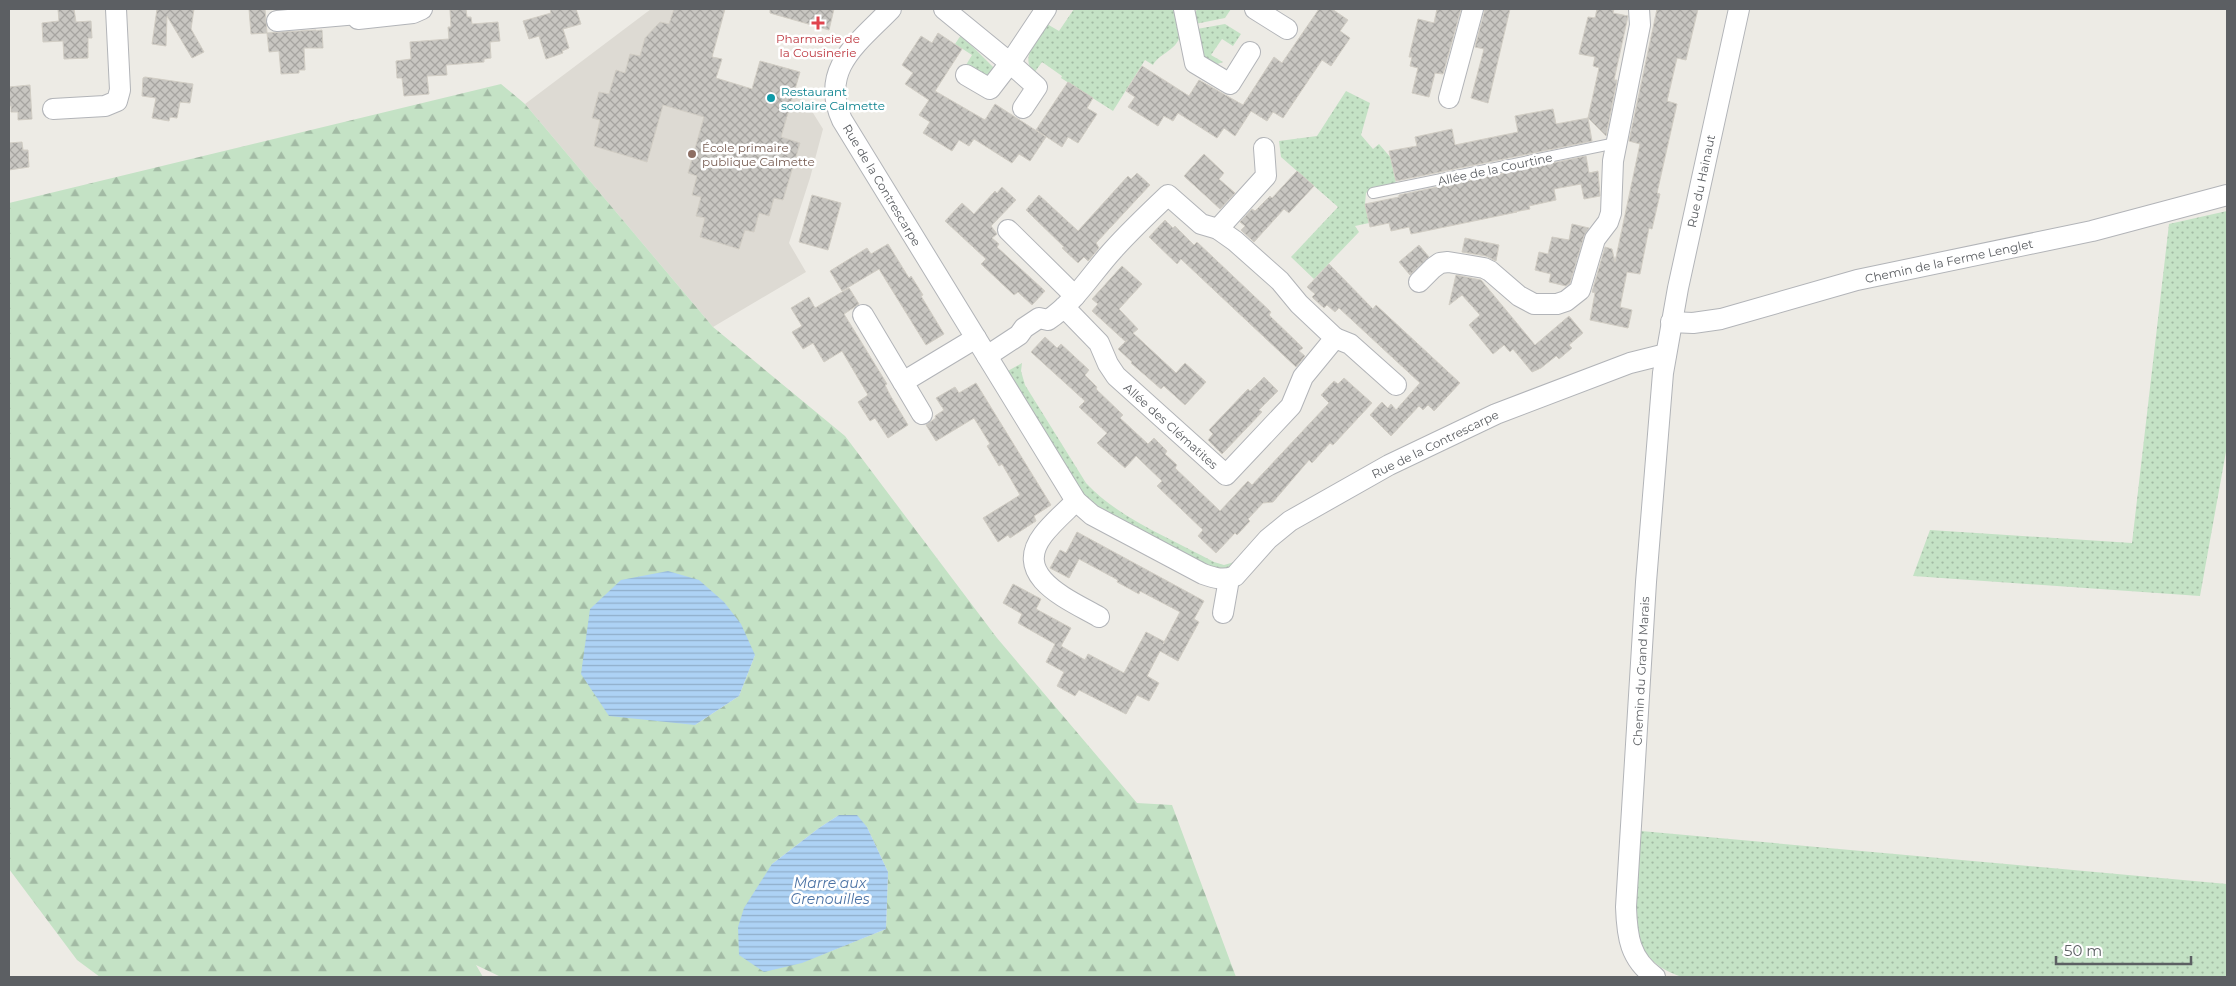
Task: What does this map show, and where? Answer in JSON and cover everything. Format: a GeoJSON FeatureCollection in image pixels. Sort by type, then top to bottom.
{"type":"FeatureCollection","features":[{"type":"Feature","properties":{"kind":"street"},"geometry":{"type":"LineString","coordinates":[[53,109],[104,106],[117,101],[120,90],[116,9]]}},
{"type":"Feature","properties":{"kind":"street"},"geometry":{"type":"LineString","coordinates":[[277,21],[358,11],[358,19],[413,13],[422,9]]}},
{"type":"Feature","properties":{"kind":"street","name":"Rue de la Contrescarpe"},"geometry":{"type":"LineString","coordinates":[[891,9],[840,66],[834,86],[836,103],[851,135],[1076,501],[1092,515],[1203,574],[1229,579],[1235,576],[1268,539],[1290,521],[1389,465],[1496,414],[1630,363],[1666,354]]}},
{"type":"Feature","properties":{"kind":"street"},"geometry":{"type":"LineString","coordinates":[[944,9],[1037,86],[1023,108]]}},
{"type":"Feature","properties":{"kind":"street"},"geometry":{"type":"LineString","coordinates":[[966,75],[990,89],[1046,9]]}},
{"type":"Feature","properties":{"kind":"street"},"geometry":{"type":"LineString","coordinates":[[1184,9],[1195,63],[1230,84],[1250,52]]}},
{"type":"Feature","properties":{"kind":"street"},"geometry":{"type":"LineString","coordinates":[[1255,9],[1287,29]]}},
{"type":"Feature","properties":{"kind":"street"},"geometry":{"type":"LineString","coordinates":[[1449,98],[1473,9]]}},
{"type":"Feature","properties":{"kind":"street"},"geometry":{"type":"LineString","coordinates":[[1419,282],[1440,264],[1455,262],[1490,271],[1519,296],[1534,304],[1558,304],[1574,296],[1583,284],[1595,239],[1608,222],[1611,214],[1612,166],[1640,25],[1639,9]]}},
{"type":"Feature","properties":{"kind":"street","name":"Rue du Hainaut"},"geometry":{"type":"LineString","coordinates":[[1666,354],[1739,9]]}},
{"type":"Feature","properties":{"kind":"street"},"geometry":{"type":"LineString","coordinates":[[1218,229],[1266,176],[1264,148]]}},
{"type":"Feature","properties":{"kind":"street"},"geometry":{"type":"LineString","coordinates":[[987,356],[1019,335],[1024,328],[1040,318],[1048,320],[1070,302],[1114,249],[1168,195],[1201,224],[1218,229],[1272,273],[1299,304],[1336,338],[1350,344],[1396,385]]}},
{"type":"Feature","properties":{"kind":"street","name":"Chemin de la Ferme Lenglet"},"geometry":{"type":"LineString","coordinates":[[1672,322],[1693,323],[1721,318],[1857,280],[2092,231],[2227,195]]}},
{"type":"Feature","properties":{"kind":"street","name":"Allée des Clématites"},"geometry":{"type":"LineString","coordinates":[[1008,230],[1070,302],[1099,343],[1108,364],[1116,376],[1226,475],[1291,406],[1303,377],[1336,338]]}},
{"type":"Feature","properties":{"kind":"street"},"geometry":{"type":"LineString","coordinates":[[863,315],[922,414]]}},
{"type":"Feature","properties":{"kind":"street"},"geometry":{"type":"LineString","coordinates":[[903,382],[976,338]]}},
{"type":"Feature","properties":{"kind":"street","name":"Chemin du Grand Marais"},"geometry":{"type":"LineString","coordinates":[[1655,977],[1635,957],[1628,941],[1626,890],[1646,582],[1666,354]]}},
{"type":"Feature","properties":{"kind":"street"},"geometry":{"type":"LineString","coordinates":[[1076,501],[1040,540],[1034,553],[1034,564],[1038,575],[1046,585],[1099,617]]}},
{"type":"Feature","properties":{"kind":"street"},"geometry":{"type":"LineString","coordinates":[[1223,612],[1229,579]]}},
{"type":"Feature","properties":{"kind":"lane","name":"Allée de la Courtine"},"geometry":{"type":"LineString","coordinates":[[1373,193],[1616,143]]}},
{"type":"Feature","properties":{"kind":"shaded area","name":"École primaire publique Calmette"},"geometry":{"type":"Polygon","coordinates":[[[651,9],[725,9],[717,39],[703,54],[722,59],[716,78],[750,97],[760,61],[800,72],[793,97],[805,100],[823,129],[810,178],[789,243],[806,272],[713,327],[525,104],[651,9]]]}},
{"type":"Feature","properties":{"kind":"green space"},"geometry":{"type":"Polygon","coordinates":[[[1074,9],[1174,9],[1179,39],[1153,65],[1145,60],[1113,111],[1061,78],[1062,76],[1042,62],[1034,73],[1030,67],[1028,61],[1029,54],[1047,24],[1059,31],[1074,9]]]}},
{"type":"Feature","properties":{"kind":"green space"},"geometry":{"type":"Polygon","coordinates":[[[1197,9],[1231,9],[1225,18],[1195,24],[1194,17],[1197,9]]]}},
{"type":"Feature","properties":{"kind":"green space"},"geometry":{"type":"Polygon","coordinates":[[[1225,24],[1241,34],[1233,46],[1222,39],[1211,55],[1223,62],[1215,65],[1203,58],[1197,29],[1225,24]]]}},
{"type":"Feature","properties":{"kind":"green space"},"geometry":{"type":"Polygon","coordinates":[[[961,35],[994,68],[988,78],[966,65],[972,55],[955,44],[961,35]]]}},
{"type":"Feature","properties":{"kind":"green space"},"geometry":{"type":"Polygon","coordinates":[[[501,84],[525,104],[713,327],[845,436],[997,638],[1137,803],[1172,805],[1236,977],[501,977],[476,965],[483,977],[100,977],[77,960],[9,869],[9,203],[501,84]],[[755,655],[695,725],[739,696],[755,655]],[[839,815],[772,864],[821,955],[886,929],[888,872],[867,827],[839,815]]]}},
{"type":"Feature","properties":{"kind":"green space"},"geometry":{"type":"Polygon","coordinates":[[[1346,91],[1370,103],[1361,135],[1373,149],[1379,144],[1391,158],[1396,183],[1373,187],[1366,193],[1365,204],[1369,223],[1355,226],[1359,232],[1314,279],[1291,257],[1338,207],[1281,157],[1279,141],[1317,136],[1346,91]]]}},
{"type":"Feature","properties":{"kind":"green space"},"geometry":{"type":"Polygon","coordinates":[[[2227,211],[2227,446],[2200,596],[1913,576],[1930,530],[2132,543],[2169,224],[2227,211]]]}},
{"type":"Feature","properties":{"kind":"green space"},"geometry":{"type":"Polygon","coordinates":[[[1022,363],[1021,371],[1025,385],[1086,483],[1099,496],[1129,517],[1214,562],[1224,565],[1238,561],[1232,567],[1218,571],[1107,516],[1084,495],[1006,372],[1022,363]]]}},
{"type":"Feature","properties":{"kind":"green space"},"geometry":{"type":"Polygon","coordinates":[[[1641,831],[2227,884],[2227,977],[1682,977],[1656,964],[1644,951],[1640,942],[1637,911],[1641,831]]]}},
{"type":"Feature","properties":{"kind":"water"},"geometry":{"type":"Polygon","coordinates":[[[668,571],[699,580],[724,602],[741,624],[755,655],[739,696],[695,725],[609,716],[581,674],[590,609],[621,580],[668,571]]]}},
{"type":"Feature","properties":{"kind":"water","name":"Marre aux Grenouilles"},"geometry":{"type":"Polygon","coordinates":[[[839,815],[857,815],[867,827],[888,872],[886,929],[802,963],[764,972],[739,955],[738,927],[744,908],[772,864],[839,815]]]}},
{"type":"Feature","properties":{"kind":"building"},"geometry":{"type":"Polygon","coordinates":[[[58,9],[74,9],[76,22],[91,21],[92,38],[88,38],[88,58],[64,59],[63,41],[43,42],[42,23],[59,21],[58,9]]]}},
{"type":"Feature","properties":{"kind":"building"},"geometry":{"type":"Polygon","coordinates":[[[157,9],[194,9],[191,29],[204,52],[192,58],[167,16],[166,46],[152,44],[157,9]]]}},
{"type":"Feature","properties":{"kind":"building"},"geometry":{"type":"Polygon","coordinates":[[[249,9],[265,9],[267,33],[251,34],[249,9]]]}},
{"type":"Feature","properties":{"kind":"building"},"geometry":{"type":"Polygon","coordinates":[[[466,9],[467,17],[471,17],[472,24],[498,22],[500,41],[490,42],[491,58],[484,59],[484,62],[446,65],[447,75],[427,76],[429,94],[404,96],[402,78],[397,78],[396,61],[411,59],[410,42],[449,39],[448,27],[451,27],[450,10],[466,9]]]}},
{"type":"Feature","properties":{"kind":"building"},"geometry":{"type":"Polygon","coordinates":[[[550,9],[576,9],[581,24],[563,29],[569,48],[562,51],[563,53],[546,59],[539,36],[529,39],[523,21],[551,13],[550,9]]]}},
{"type":"Feature","properties":{"kind":"building"},"geometry":{"type":"Polygon","coordinates":[[[674,9],[725,9],[712,57],[722,59],[716,78],[752,89],[760,61],[800,72],[781,137],[800,143],[783,200],[774,198],[769,216],[759,213],[754,232],[745,230],[739,249],[700,237],[705,218],[696,216],[701,197],[692,195],[697,176],[688,173],[704,117],[663,105],[647,162],[594,146],[600,120],[592,118],[599,92],[609,94],[616,70],[625,73],[630,54],[640,56],[645,38],[660,22],[669,24],[674,9]]]}},
{"type":"Feature","properties":{"kind":"building","name":"Pharmacie de la Cousinerie"},"geometry":{"type":"Polygon","coordinates":[[[770,9],[834,9],[829,30],[770,13],[770,9]]]}},
{"type":"Feature","properties":{"kind":"building"},"geometry":{"type":"Polygon","coordinates":[[[1319,9],[1332,9],[1348,20],[1340,31],[1350,38],[1331,66],[1322,60],[1283,118],[1273,112],[1267,121],[1251,111],[1235,136],[1224,128],[1217,138],[1178,113],[1173,121],[1164,116],[1158,126],[1128,107],[1135,97],[1126,91],[1142,66],[1189,96],[1199,80],[1243,105],[1274,57],[1282,63],[1319,9]]]}},
{"type":"Feature","properties":{"kind":"building"},"geometry":{"type":"Polygon","coordinates":[[[1437,9],[1461,9],[1443,74],[1435,73],[1429,97],[1412,93],[1418,68],[1410,66],[1412,57],[1409,57],[1418,19],[1434,23],[1437,9]]]}},
{"type":"Feature","properties":{"kind":"building"},"geometry":{"type":"Polygon","coordinates":[[[1485,9],[1510,9],[1488,103],[1471,98],[1484,49],[1475,47],[1485,9]]]}},
{"type":"Feature","properties":{"kind":"building"},"geometry":{"type":"Polygon","coordinates":[[[1597,9],[1614,9],[1613,13],[1628,16],[1614,80],[1617,80],[1606,136],[1588,118],[1599,68],[1593,66],[1595,57],[1579,54],[1588,17],[1595,18],[1597,9]]]}},
{"type":"Feature","properties":{"kind":"building"},"geometry":{"type":"Polygon","coordinates":[[[1657,9],[1698,9],[1686,60],[1677,58],[1667,101],[1677,104],[1657,193],[1660,194],[1652,229],[1649,228],[1640,274],[1627,272],[1620,307],[1632,310],[1628,328],[1590,320],[1595,293],[1592,292],[1605,247],[1612,249],[1615,262],[1640,144],[1629,141],[1657,9]]]}},
{"type":"Feature","properties":{"kind":"building"},"geometry":{"type":"Polygon","coordinates":[[[322,30],[323,48],[304,48],[305,70],[299,70],[299,73],[281,74],[279,51],[269,52],[267,33],[322,30]]]}},
{"type":"Feature","properties":{"kind":"building"},"geometry":{"type":"Polygon","coordinates":[[[938,33],[962,49],[935,91],[985,120],[995,104],[1046,137],[1030,161],[1019,154],[1012,163],[974,139],[969,146],[959,140],[952,151],[923,133],[930,122],[919,115],[929,100],[905,84],[913,73],[902,65],[921,36],[932,43],[938,33]]]}},
{"type":"Feature","properties":{"kind":"building"},"geometry":{"type":"Polygon","coordinates":[[[143,78],[193,84],[190,103],[180,102],[177,118],[170,117],[169,121],[152,118],[156,98],[142,96],[143,78]]]}},
{"type":"Feature","properties":{"kind":"building"},"geometry":{"type":"Polygon","coordinates":[[[1068,82],[1093,98],[1087,108],[1097,114],[1078,143],[1068,137],[1062,147],[1036,130],[1068,82]]]}},
{"type":"Feature","properties":{"kind":"building"},"geometry":{"type":"Polygon","coordinates":[[[30,85],[32,119],[18,120],[18,112],[11,112],[11,106],[9,106],[9,87],[30,85]]]}},
{"type":"Feature","properties":{"kind":"building"},"geometry":{"type":"Polygon","coordinates":[[[1553,109],[1556,124],[1588,118],[1592,141],[1396,181],[1389,151],[1417,146],[1415,137],[1452,129],[1455,145],[1518,132],[1515,116],[1553,109]]]}},
{"type":"Feature","properties":{"kind":"building"},"geometry":{"type":"Polygon","coordinates":[[[22,142],[23,150],[28,150],[29,167],[9,170],[9,143],[22,142]]]}},
{"type":"Feature","properties":{"kind":"building"},"geometry":{"type":"Polygon","coordinates":[[[1204,154],[1224,173],[1219,179],[1235,193],[1220,209],[1184,176],[1204,154]]]}},
{"type":"Feature","properties":{"kind":"building"},"geometry":{"type":"Polygon","coordinates":[[[1586,156],[1589,173],[1598,171],[1600,196],[1584,199],[1581,184],[1554,189],[1556,200],[1529,206],[1530,209],[1411,234],[1409,227],[1391,231],[1389,223],[1370,227],[1365,204],[1399,197],[1399,195],[1586,156]]]}},
{"type":"Feature","properties":{"kind":"building"},"geometry":{"type":"Polygon","coordinates":[[[1297,171],[1314,186],[1289,213],[1284,209],[1254,242],[1241,230],[1245,226],[1240,222],[1252,209],[1255,211],[1270,196],[1272,198],[1297,171]]]}},
{"type":"Feature","properties":{"kind":"building"},"geometry":{"type":"Polygon","coordinates":[[[1137,173],[1150,185],[1096,243],[1099,248],[1088,261],[1084,257],[1078,263],[1026,210],[1039,195],[1078,231],[1128,176],[1131,179],[1137,173]]]}},
{"type":"Feature","properties":{"kind":"building"},"geometry":{"type":"Polygon","coordinates":[[[1002,187],[1016,200],[991,226],[997,234],[992,238],[999,244],[997,247],[1045,291],[1032,305],[1018,292],[1014,295],[981,264],[986,259],[945,221],[962,203],[974,214],[995,191],[997,193],[1002,187]]]}},
{"type":"Feature","properties":{"kind":"building"},"geometry":{"type":"Polygon","coordinates":[[[812,195],[841,203],[828,250],[799,242],[812,195]]]}},
{"type":"Feature","properties":{"kind":"building"},"geometry":{"type":"Polygon","coordinates":[[[1165,220],[1173,228],[1175,226],[1194,245],[1197,242],[1271,312],[1269,315],[1303,348],[1299,351],[1305,356],[1296,367],[1181,259],[1177,264],[1149,237],[1165,220]]]}},
{"type":"Feature","properties":{"kind":"building"},"geometry":{"type":"Polygon","coordinates":[[[1572,224],[1589,228],[1584,236],[1570,283],[1566,286],[1549,282],[1551,274],[1535,270],[1539,252],[1548,254],[1552,237],[1569,240],[1572,224]]]}},
{"type":"Feature","properties":{"kind":"building"},"geometry":{"type":"Polygon","coordinates":[[[1465,238],[1499,245],[1496,261],[1486,256],[1462,252],[1465,238]]]}},
{"type":"Feature","properties":{"kind":"building"},"geometry":{"type":"Polygon","coordinates":[[[888,244],[909,278],[911,276],[923,295],[921,296],[944,334],[926,345],[879,269],[842,291],[830,271],[867,248],[871,254],[888,244]]]}},
{"type":"Feature","properties":{"kind":"building"},"geometry":{"type":"Polygon","coordinates":[[[1419,245],[1429,257],[1410,275],[1399,262],[1419,245]]]}},
{"type":"Feature","properties":{"kind":"building"},"geometry":{"type":"Polygon","coordinates":[[[1329,264],[1373,309],[1376,305],[1460,383],[1434,411],[1428,405],[1423,410],[1419,406],[1391,436],[1370,415],[1382,402],[1388,408],[1391,404],[1396,410],[1420,383],[1339,308],[1335,312],[1327,305],[1324,308],[1312,297],[1315,294],[1307,287],[1329,264]]]}},
{"type":"Feature","properties":{"kind":"building"},"geometry":{"type":"Polygon","coordinates":[[[1122,266],[1142,284],[1119,309],[1138,329],[1133,333],[1176,373],[1185,363],[1206,382],[1185,405],[1164,386],[1161,389],[1131,363],[1118,349],[1125,342],[1092,311],[1098,304],[1092,299],[1122,266]]]}},
{"type":"Feature","properties":{"kind":"building"},"geometry":{"type":"Polygon","coordinates":[[[1456,275],[1481,280],[1535,345],[1569,316],[1583,333],[1569,345],[1572,348],[1559,359],[1556,356],[1541,368],[1532,372],[1513,349],[1510,352],[1504,345],[1493,354],[1469,325],[1480,315],[1462,295],[1449,305],[1456,275]]]}},
{"type":"Feature","properties":{"kind":"building"},"geometry":{"type":"Polygon","coordinates":[[[849,288],[859,304],[844,314],[887,384],[885,385],[890,395],[908,425],[888,438],[875,418],[870,421],[858,402],[868,395],[842,351],[824,362],[813,343],[803,349],[792,332],[802,326],[791,308],[809,297],[815,308],[849,288]]]}},
{"type":"Feature","properties":{"kind":"building"},"geometry":{"type":"Polygon","coordinates":[[[1045,337],[1057,348],[1061,344],[1089,370],[1085,375],[1097,387],[1096,389],[1123,415],[1120,418],[1148,444],[1154,438],[1167,451],[1165,454],[1177,465],[1175,468],[1220,511],[1248,481],[1252,485],[1329,403],[1321,395],[1334,381],[1338,384],[1344,378],[1372,403],[1333,445],[1330,443],[1312,463],[1309,460],[1273,502],[1263,503],[1248,519],[1250,521],[1237,535],[1235,533],[1216,553],[1198,536],[1203,530],[1157,486],[1162,481],[1136,456],[1125,468],[1097,443],[1107,433],[1079,407],[1085,401],[1031,352],[1045,337]]]}},
{"type":"Feature","properties":{"kind":"building"},"geometry":{"type":"Polygon","coordinates":[[[1264,377],[1278,391],[1259,410],[1262,412],[1222,454],[1208,440],[1213,434],[1209,430],[1248,389],[1250,391],[1264,377]]]}},
{"type":"Feature","properties":{"kind":"building"},"geometry":{"type":"Polygon","coordinates":[[[976,383],[1051,505],[1034,516],[1036,521],[1010,538],[1008,535],[998,542],[983,518],[1020,495],[1002,464],[999,466],[987,446],[990,444],[974,418],[936,441],[926,425],[944,410],[936,398],[955,387],[959,393],[976,383]]]}},
{"type":"Feature","properties":{"kind":"building"},"geometry":{"type":"Polygon","coordinates":[[[1077,532],[1204,601],[1194,619],[1199,622],[1178,661],[1160,651],[1147,676],[1159,683],[1149,701],[1137,695],[1126,714],[1079,690],[1075,696],[1057,686],[1064,672],[1046,662],[1055,644],[1018,623],[1022,614],[1003,603],[1013,584],[1041,599],[1036,609],[1071,628],[1061,646],[1085,660],[1088,654],[1124,673],[1146,632],[1164,642],[1180,612],[1140,591],[1139,594],[1117,582],[1118,580],[1079,559],[1069,578],[1050,568],[1060,550],[1066,553],[1077,532]]]}},
{"type":"Feature","properties":{"kind":"place","name":"Pharmacie de la Cousinerie"},"geometry":{"type":"Point","coordinates":[818,23]}},
{"type":"Feature","properties":{"kind":"place","name":"Restaurant scolaire Calmette"},"geometry":{"type":"Point","coordinates":[771,98]}},
{"type":"Feature","properties":{"kind":"place","name":"École primaire publique Calmette"},"geometry":{"type":"Point","coordinates":[692,154]}}]}
